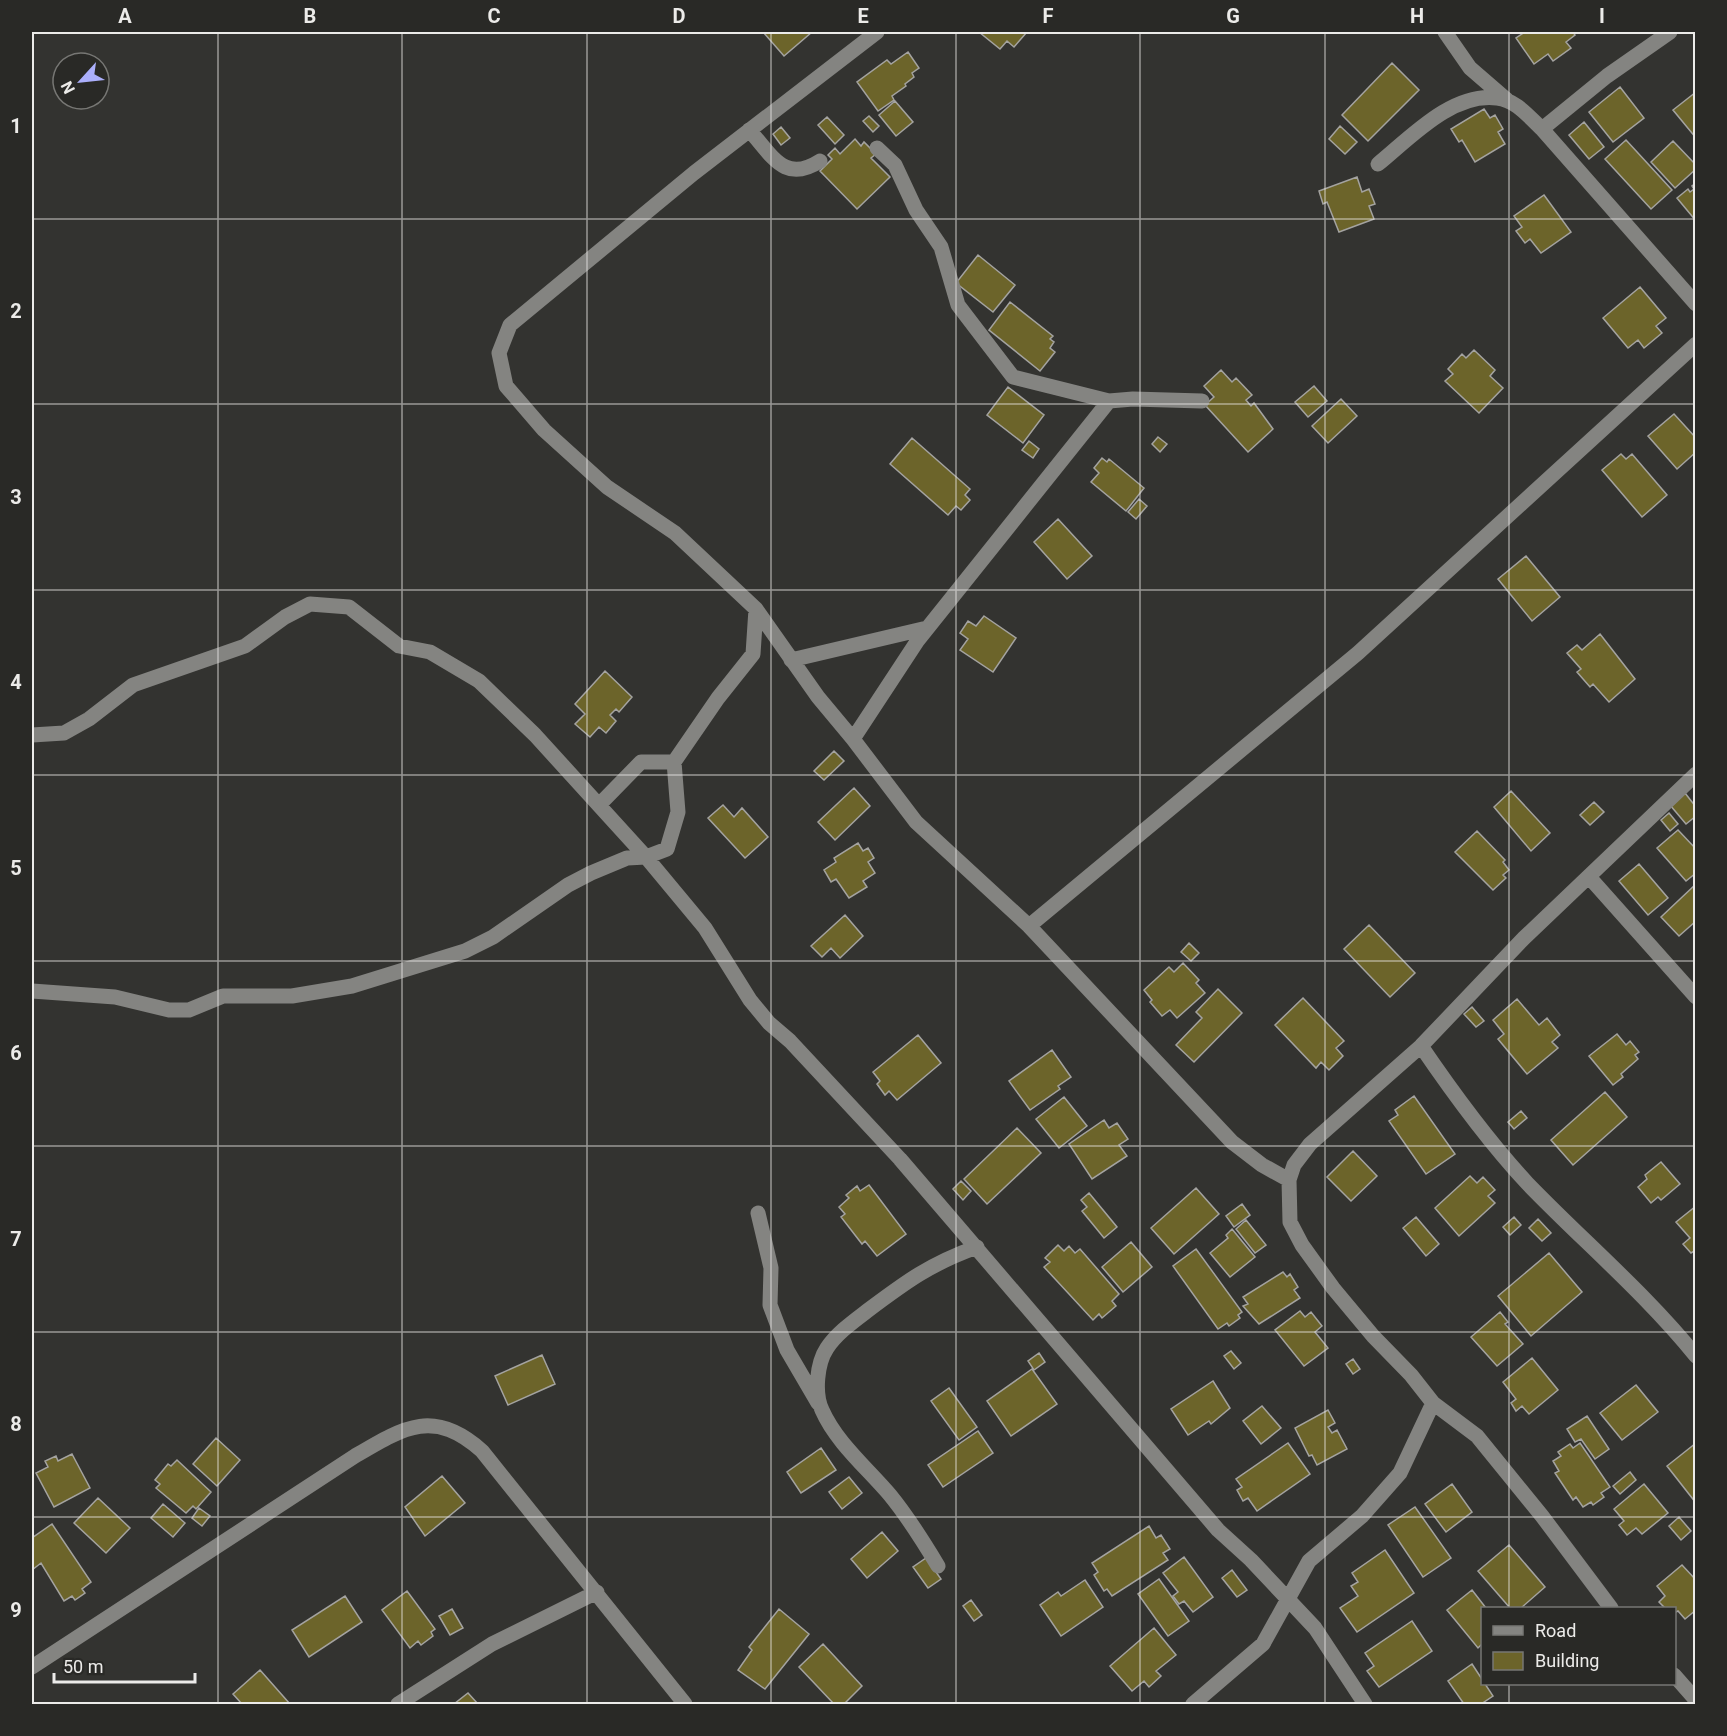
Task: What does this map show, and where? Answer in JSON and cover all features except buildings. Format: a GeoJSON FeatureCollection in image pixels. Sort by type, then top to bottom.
{"type":"FeatureCollection","features":[{"type":"Feature","properties":{"kind":"street"},"geometry":{"type":"LineString","coordinates":[[877,32],[749,130],[510,326],[499,353],[506,386],[543,430],[607,487],[675,532],[756,609],[818,698],[854,739],[916,822],[1029,926],[1232,1142],[1262,1165],[1289,1180]]}},
{"type":"Feature","properties":{"kind":"street"},"geometry":{"type":"LineString","coordinates":[[1444,32],[1470,68],[1542,129],[1695,304]]}},
{"type":"Feature","properties":{"kind":"street"},"geometry":{"type":"LineString","coordinates":[[1542,129],[1607,76],[1670,32]]}},
{"type":"Feature","properties":{"kind":"street"},"geometry":{"type":"LineString","coordinates":[[1378,164],[1444,112],[1470,100],[1497,98],[1510,102]]}},
{"type":"Feature","properties":{"kind":"street"},"geometry":{"type":"LineString","coordinates":[[749,130],[785,168],[795,172],[820,161]]}},
{"type":"Feature","properties":{"kind":"street"},"geometry":{"type":"LineString","coordinates":[[878,148],[895,165],[916,210],[941,247],[958,305],[1013,377],[1109,401],[1133,399],[1202,401]]}},
{"type":"Feature","properties":{"kind":"street"},"geometry":{"type":"LineString","coordinates":[[1029,926],[1358,653],[1695,344]]}},
{"type":"Feature","properties":{"kind":"street"},"geometry":{"type":"LineString","coordinates":[[854,739],[927,628],[1109,401]]}},
{"type":"Feature","properties":{"kind":"street"},"geometry":{"type":"LineString","coordinates":[[32,735],[64,733],[89,719],[133,685],[245,646],[285,617],[310,604],[349,607],[399,646],[430,652],[479,681],[535,735],[646,857],[705,928],[750,1000],[769,1023],[790,1041],[892,1150],[1218,1530],[1288,1598],[1315,1628],[1365,1704]]}},
{"type":"Feature","properties":{"kind":"street"},"geometry":{"type":"LineString","coordinates":[[32,991],[115,997],[169,1010],[189,1010],[223,996],[292,996],[352,986],[465,951],[493,937],[567,885],[615,862],[646,857],[667,849],[678,812],[674,762],[718,698],[753,654],[756,609]]}},
{"type":"Feature","properties":{"kind":"street"},"geometry":{"type":"LineString","coordinates":[[791,660],[927,628]]}},
{"type":"Feature","properties":{"kind":"street"},"geometry":{"type":"LineString","coordinates":[[599,805],[641,762],[674,762]]}},
{"type":"Feature","properties":{"kind":"street"},"geometry":{"type":"LineString","coordinates":[[1610,1607],[1542,1516],[1476,1436],[1432,1403],[1411,1375],[1373,1336],[1333,1288],[1302,1245],[1290,1222],[1289,1180],[1294,1165],[1310,1144],[1421,1046],[1524,938],[1590,878],[1695,774]]}},
{"type":"Feature","properties":{"kind":"street"},"geometry":{"type":"LineString","coordinates":[[1590,878],[1695,997]]}},
{"type":"Feature","properties":{"kind":"street"},"geometry":{"type":"LineString","coordinates":[[1421,1046],[1451,1090],[1526,1181],[1669,1323],[1695,1356]]}},
{"type":"Feature","properties":{"kind":"street"},"geometry":{"type":"LineString","coordinates":[[758,1213],[771,1268],[770,1305],[787,1350],[834,1430],[917,1530],[938,1566]]}},
{"type":"Feature","properties":{"kind":"street"},"geometry":{"type":"LineString","coordinates":[[820,1408],[819,1372],[827,1348],[848,1326],[917,1273],[977,1247]]}},
{"type":"Feature","properties":{"kind":"street"},"geometry":{"type":"LineString","coordinates":[[1193,1704],[1263,1644],[1309,1561],[1362,1516],[1400,1473],[1432,1403]]}},
{"type":"Feature","properties":{"kind":"street"},"geometry":{"type":"LineString","coordinates":[[32,1667],[355,1456],[396,1432],[440,1425],[464,1435],[482,1451],[686,1704]]}},
{"type":"Feature","properties":{"kind":"street"},"geometry":{"type":"LineString","coordinates":[[398,1704],[492,1644],[597,1592]]}},
{"type":"Feature","properties":{"kind":"street"},"geometry":{"type":"LineString","coordinates":[[1676,1678],[1690,1695]]}}]}
